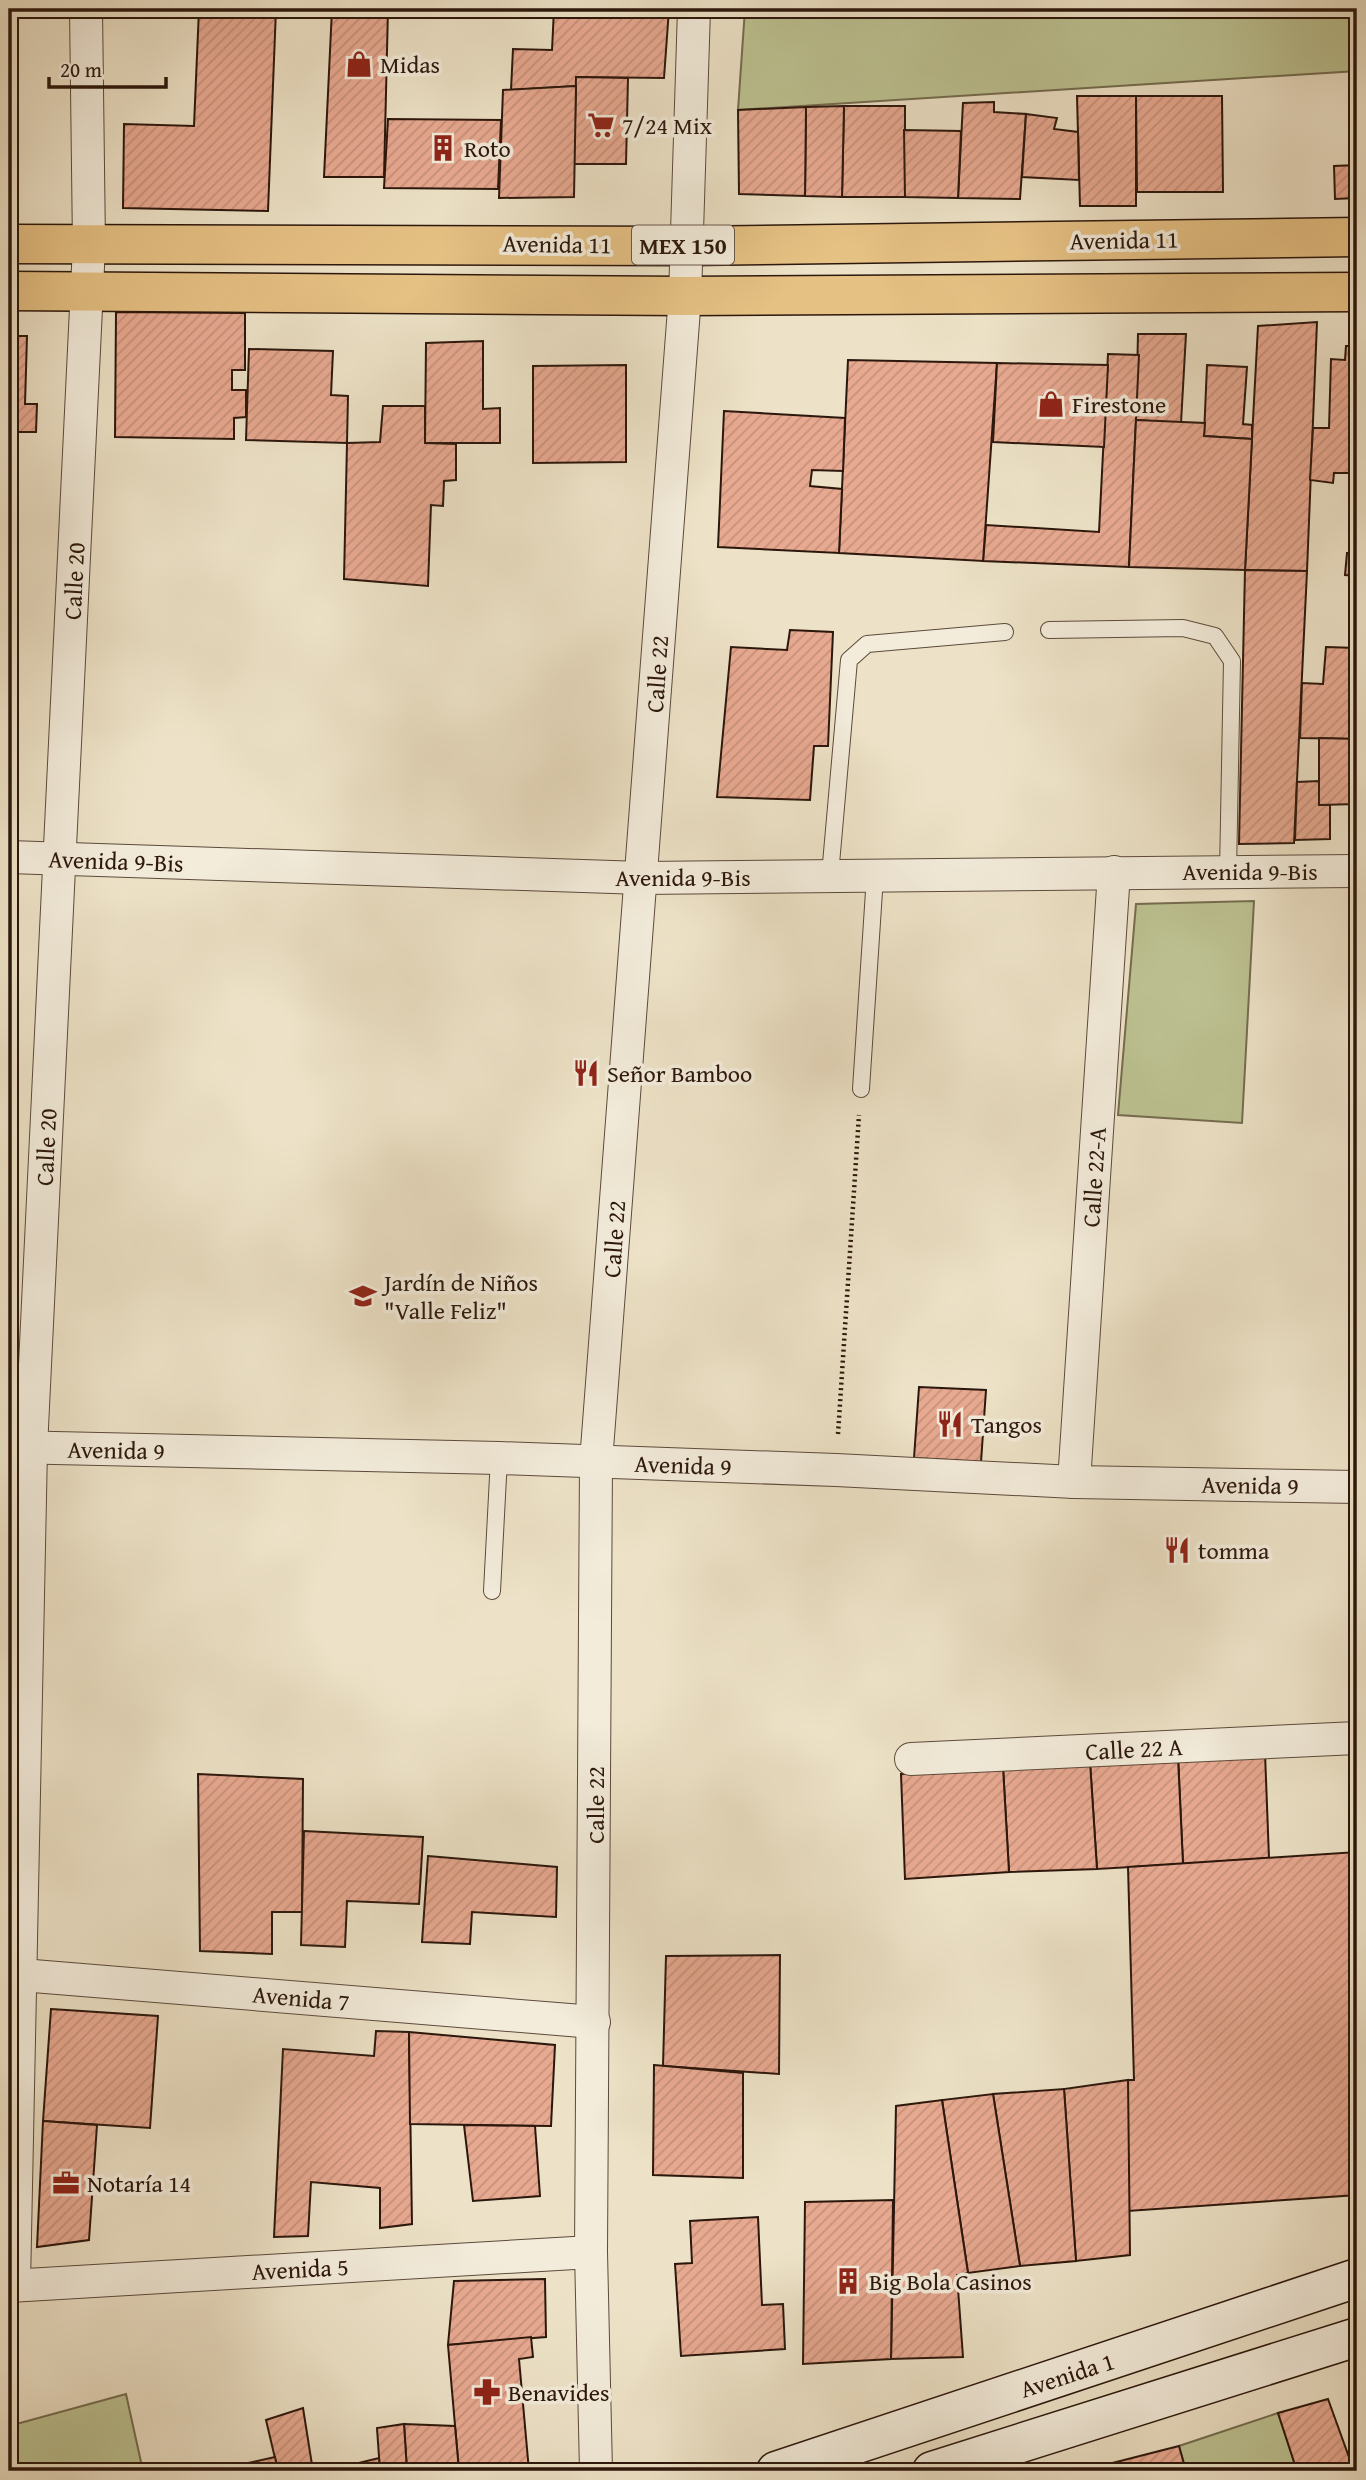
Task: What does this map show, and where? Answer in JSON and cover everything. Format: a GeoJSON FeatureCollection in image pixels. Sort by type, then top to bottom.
{"type":"FeatureCollection","features":[{"type":"Feature","properties":{"kind":"main road","name":"Avenida 11"},"geometry":{"type":"LineString","coordinates":[[9,244],[688,246],[1357,237]]}},
{"type":"Feature","properties":{"kind":"main road"},"geometry":{"type":"LineString","coordinates":[[1063,293],[1067,241]]}},
{"type":"Feature","properties":{"kind":"main road"},"geometry":{"type":"LineString","coordinates":[[482,292],[484,244]]}},
{"type":"Feature","properties":{"kind":"main road","name":"Avenida 11"},"geometry":{"type":"LineString","coordinates":[[9,291],[482,292],[685,296],[1357,292]]}},
{"type":"Feature","properties":{"kind":"main road","name":"Avenida 1"},"geometry":{"type":"LineString","coordinates":[[776,2471],[1357,2278]]}},
{"type":"Feature","properties":{"kind":"main road","name":"Avenida 1"},"geometry":{"type":"LineString","coordinates":[[932,2471],[1357,2337]]}},
{"type":"Feature","properties":{"kind":"street","name":"Calle 20"},"geometry":{"type":"LineString","coordinates":[[11,2286],[20,1448],[61,859],[87,293],[89,246],[86,9]]}},
{"type":"Feature","properties":{"kind":"street","name":"Calle 22"},"geometry":{"type":"LineString","coordinates":[[596,2471],[591,2252],[596,1462],[685,296],[694,9]]}},
{"type":"Feature","properties":{"kind":"street","name":"Avenida 9-Bis"},"geometry":{"type":"LineString","coordinates":[[9,857],[642,878],[1357,871]]}},
{"type":"Feature","properties":{"kind":"street","name":"Calle 22-A"},"geometry":{"type":"LineString","coordinates":[[1074,1482],[1114,872]]}},
{"type":"Feature","properties":{"kind":"street","name":"Avenida 9"},"geometry":{"type":"LineString","coordinates":[[20,1448],[499,1458],[1074,1482],[1357,1487]]}},
{"type":"Feature","properties":{"kind":"street","name":"Calle 22 A"},"geometry":{"type":"LineString","coordinates":[[911,1759],[1357,1738]]}},
{"type":"Feature","properties":{"kind":"street","name":"Avenida 7"},"geometry":{"type":"LineString","coordinates":[[15,1974],[594,2022]]}},
{"type":"Feature","properties":{"kind":"street","name":"Avenida 5"},"geometry":{"type":"LineString","coordinates":[[11,2286],[591,2252]]}},
{"type":"Feature","properties":{"kind":"lane"},"geometry":{"type":"LineString","coordinates":[[1049,630],[1183,628],[1215,636],[1232,660],[1228,872]]}},
{"type":"Feature","properties":{"kind":"lane"},"geometry":{"type":"LineString","coordinates":[[830,875],[849,660],[867,644],[1004,632]]}},
{"type":"Feature","properties":{"kind":"lane"},"geometry":{"type":"LineString","coordinates":[[861,1089],[875,876]]}},
{"type":"Feature","properties":{"kind":"lane"},"geometry":{"type":"LineString","coordinates":[[492,1591],[499,1458]]}},
{"type":"Feature","properties":{"kind":"path"},"geometry":{"type":"LineString","coordinates":[[836,1470],[861,1089]]}},
{"type":"Feature","properties":{"kind":"green space"},"geometry":{"type":"Polygon","coordinates":[[[745,9],[1357,9],[1357,71],[738,110],[745,9]]]}},
{"type":"Feature","properties":{"kind":"green space"},"geometry":{"type":"Polygon","coordinates":[[[1254,901],[1242,1123],[1118,1115],[1136,904],[1254,901]]]}},
{"type":"Feature","properties":{"kind":"green space"},"geometry":{"type":"Polygon","coordinates":[[[126,2394],[143,2471],[9,2471],[9,2426],[126,2394]]]}},
{"type":"Feature","properties":{"kind":"green space"},"geometry":{"type":"Polygon","coordinates":[[[1278,2413],[1297,2471],[1186,2471],[1179,2446],[1278,2413]]]}},
{"type":"Feature","properties":{"kind":"building"},"geometry":{"type":"Polygon","coordinates":[[[199,9],[276,9],[268,211],[123,208],[124,124],[194,126],[199,9]]]}},
{"type":"Feature","properties":{"kind":"building","name":"Midas"},"geometry":{"type":"Polygon","coordinates":[[[332,9],[388,9],[384,177],[324,177],[332,9]]]}},
{"type":"Feature","properties":{"kind":"building"},"geometry":{"type":"Polygon","coordinates":[[[554,9],[669,9],[664,78],[576,77],[576,86],[511,90],[513,49],[552,50],[554,9]]]}},
{"type":"Feature","properties":{"kind":"building","name":"7/24 Mix"},"geometry":{"type":"Polygon","coordinates":[[[576,77],[628,78],[626,164],[574,164],[576,77]]]}},
{"type":"Feature","properties":{"kind":"building"},"geometry":{"type":"Polygon","coordinates":[[[576,86],[574,197],[499,198],[503,90],[576,86]]]}},
{"type":"Feature","properties":{"kind":"building"},"geometry":{"type":"Polygon","coordinates":[[[1077,96],[1136,96],[1136,206],[1080,206],[1077,96]]]}},
{"type":"Feature","properties":{"kind":"building"},"geometry":{"type":"Polygon","coordinates":[[[1136,96],[1222,96],[1223,192],[1137,192],[1136,96]]]}},
{"type":"Feature","properties":{"kind":"building"},"geometry":{"type":"Polygon","coordinates":[[[994,102],[994,112],[1026,114],[1020,199],[958,198],[963,103],[994,102]]]}},
{"type":"Feature","properties":{"kind":"building"},"geometry":{"type":"Polygon","coordinates":[[[844,106],[905,106],[905,197],[842,197],[844,106]]]}},
{"type":"Feature","properties":{"kind":"building"},"geometry":{"type":"Polygon","coordinates":[[[844,106],[842,197],[805,196],[806,107],[844,106]]]}},
{"type":"Feature","properties":{"kind":"building"},"geometry":{"type":"Polygon","coordinates":[[[806,107],[805,196],[739,194],[738,110],[806,107]]]}},
{"type":"Feature","properties":{"kind":"building"},"geometry":{"type":"Polygon","coordinates":[[[1026,114],[1057,118],[1054,129],[1078,132],[1079,180],[1022,177],[1026,114]]]}},
{"type":"Feature","properties":{"kind":"building","name":"Roto"},"geometry":{"type":"Polygon","coordinates":[[[388,119],[501,120],[498,189],[384,188],[388,119]]]}},
{"type":"Feature","properties":{"kind":"building"},"geometry":{"type":"Polygon","coordinates":[[[904,130],[961,131],[958,198],[905,197],[904,130]]]}},
{"type":"Feature","properties":{"kind":"building"},"geometry":{"type":"Polygon","coordinates":[[[9,157],[15,157],[15,211],[9,211],[9,157]]]}},
{"type":"Feature","properties":{"kind":"building"},"geometry":{"type":"Polygon","coordinates":[[[1357,165],[1357,198],[1335,199],[1334,166],[1357,165]]]}},
{"type":"Feature","properties":{"kind":"building"},"geometry":{"type":"Polygon","coordinates":[[[116,312],[245,313],[245,370],[232,370],[232,390],[246,390],[246,417],[234,418],[234,439],[115,437],[116,312]]]}},
{"type":"Feature","properties":{"kind":"building"},"geometry":{"type":"Polygon","coordinates":[[[1317,322],[1307,571],[1245,570],[1258,326],[1317,322]]]}},
{"type":"Feature","properties":{"kind":"building"},"geometry":{"type":"Polygon","coordinates":[[[1138,334],[1186,334],[1181,423],[1136,420],[1138,334]]]}},
{"type":"Feature","properties":{"kind":"building"},"geometry":{"type":"Polygon","coordinates":[[[9,336],[27,336],[25,404],[37,404],[36,432],[9,432],[9,336]]]}},
{"type":"Feature","properties":{"kind":"building"},"geometry":{"type":"Polygon","coordinates":[[[483,341],[483,409],[500,408],[500,443],[425,443],[426,343],[483,341]]]}},
{"type":"Feature","properties":{"kind":"building"},"geometry":{"type":"Polygon","coordinates":[[[1346,346],[1357,346],[1357,443],[1353,473],[1334,473],[1333,483],[1310,480],[1313,428],[1329,428],[1331,359],[1345,360],[1346,346]]]}},
{"type":"Feature","properties":{"kind":"building"},"geometry":{"type":"Polygon","coordinates":[[[249,349],[333,351],[331,395],[348,396],[347,443],[246,440],[249,349]]]}},
{"type":"Feature","properties":{"kind":"building"},"geometry":{"type":"Polygon","coordinates":[[[1108,354],[1139,355],[1129,567],[983,561],[986,525],[1099,532],[1108,354]]]}},
{"type":"Feature","properties":{"kind":"building"},"geometry":{"type":"Polygon","coordinates":[[[848,360],[997,363],[983,561],[839,553],[848,360]]]}},
{"type":"Feature","properties":{"kind":"building","name":"Firestone"},"geometry":{"type":"Polygon","coordinates":[[[997,363],[1108,365],[1104,447],[993,442],[997,363]]]}},
{"type":"Feature","properties":{"kind":"building"},"geometry":{"type":"Polygon","coordinates":[[[626,365],[626,462],[533,463],[533,366],[626,365]]]}},
{"type":"Feature","properties":{"kind":"building"},"geometry":{"type":"Polygon","coordinates":[[[1207,365],[1247,367],[1243,424],[1252,425],[1252,439],[1204,436],[1207,365]]]}},
{"type":"Feature","properties":{"kind":"building"},"geometry":{"type":"Polygon","coordinates":[[[383,406],[425,406],[425,443],[456,444],[456,480],[444,481],[443,506],[431,505],[428,586],[344,579],[347,443],[380,442],[383,406]]]}},
{"type":"Feature","properties":{"kind":"building"},"geometry":{"type":"Polygon","coordinates":[[[724,411],[845,418],[843,471],[812,470],[810,486],[842,489],[839,553],[718,547],[724,411]]]}},
{"type":"Feature","properties":{"kind":"building"},"geometry":{"type":"Polygon","coordinates":[[[1136,420],[1205,423],[1204,436],[1252,439],[1245,570],[1129,567],[1136,420]]]}},
{"type":"Feature","properties":{"kind":"building"},"geometry":{"type":"Polygon","coordinates":[[[1347,553],[1357,553],[1357,576],[1345,575],[1347,553]]]}},
{"type":"Feature","properties":{"kind":"building"},"geometry":{"type":"Polygon","coordinates":[[[1245,570],[1307,571],[1294,843],[1239,844],[1245,570]]]}},
{"type":"Feature","properties":{"kind":"building"},"geometry":{"type":"Polygon","coordinates":[[[790,630],[833,632],[828,746],[814,746],[810,800],[717,797],[731,647],[787,650],[790,630]]]}},
{"type":"Feature","properties":{"kind":"building"},"geometry":{"type":"Polygon","coordinates":[[[1326,647],[1357,648],[1357,739],[1300,738],[1302,683],[1323,684],[1326,647]]]}},
{"type":"Feature","properties":{"kind":"building"},"geometry":{"type":"Polygon","coordinates":[[[1319,738],[1357,739],[1357,804],[1319,805],[1319,738]]]}},
{"type":"Feature","properties":{"kind":"building"},"geometry":{"type":"Polygon","coordinates":[[[1319,781],[1319,805],[1330,805],[1330,839],[1295,840],[1297,782],[1319,781]]]}},
{"type":"Feature","properties":{"kind":"building","name":"Tangos"},"geometry":{"type":"Polygon","coordinates":[[[919,1387],[986,1390],[981,1462],[914,1458],[919,1387]]]}},
{"type":"Feature","properties":{"kind":"building"},"geometry":{"type":"Polygon","coordinates":[[[1265,1753],[1269,1858],[1183,1864],[1178,1757],[1265,1753]]]}},
{"type":"Feature","properties":{"kind":"building"},"geometry":{"type":"Polygon","coordinates":[[[1178,1757],[1183,1864],[1097,1869],[1090,1762],[1178,1757]]]}},
{"type":"Feature","properties":{"kind":"building"},"geometry":{"type":"Polygon","coordinates":[[[1090,1762],[1097,1869],[1009,1872],[1003,1767],[1090,1762]]]}},
{"type":"Feature","properties":{"kind":"building"},"geometry":{"type":"Polygon","coordinates":[[[1003,1767],[1009,1872],[905,1879],[901,1774],[1003,1767]]]}},
{"type":"Feature","properties":{"kind":"building"},"geometry":{"type":"Polygon","coordinates":[[[198,1774],[303,1779],[302,1912],[272,1912],[272,1954],[200,1951],[198,1774]]]}},
{"type":"Feature","properties":{"kind":"building"},"geometry":{"type":"Polygon","coordinates":[[[304,1831],[423,1837],[419,1904],[347,1901],[345,1947],[301,1945],[304,1831]]]}},
{"type":"Feature","properties":{"kind":"building"},"geometry":{"type":"Polygon","coordinates":[[[1357,1852],[1357,2195],[1128,2211],[1128,2080],[1134,2080],[1128,1867],[1357,1852]]]}},
{"type":"Feature","properties":{"kind":"building"},"geometry":{"type":"Polygon","coordinates":[[[428,1856],[557,1867],[556,1917],[472,1912],[470,1944],[422,1942],[428,1856]]]}},
{"type":"Feature","properties":{"kind":"building"},"geometry":{"type":"Polygon","coordinates":[[[780,1955],[779,2074],[663,2066],[666,1956],[780,1955]]]}},
{"type":"Feature","properties":{"kind":"building"},"geometry":{"type":"Polygon","coordinates":[[[51,2009],[158,2016],[150,2128],[43,2121],[51,2009]]]}},
{"type":"Feature","properties":{"kind":"building"},"geometry":{"type":"Polygon","coordinates":[[[376,2031],[409,2032],[412,2224],[380,2228],[380,2188],[311,2182],[308,2236],[274,2237],[283,2049],[374,2056],[376,2031]]]}},
{"type":"Feature","properties":{"kind":"building"},"geometry":{"type":"Polygon","coordinates":[[[409,2032],[555,2045],[551,2126],[410,2124],[409,2032]]]}},
{"type":"Feature","properties":{"kind":"building"},"geometry":{"type":"Polygon","coordinates":[[[654,2065],[743,2073],[743,2178],[653,2175],[654,2065]]]}},
{"type":"Feature","properties":{"kind":"building"},"geometry":{"type":"Polygon","coordinates":[[[1128,2080],[1130,2255],[1076,2261],[1064,2089],[1128,2080]]]}},
{"type":"Feature","properties":{"kind":"building"},"geometry":{"type":"Polygon","coordinates":[[[1064,2089],[1076,2261],[1020,2266],[993,2094],[1064,2089]]]}},
{"type":"Feature","properties":{"kind":"building"},"geometry":{"type":"Polygon","coordinates":[[[993,2094],[1020,2266],[968,2273],[942,2100],[993,2094]]]}},
{"type":"Feature","properties":{"kind":"building"},"geometry":{"type":"Polygon","coordinates":[[[942,2100],[968,2273],[957,2275],[963,2357],[891,2359],[896,2106],[942,2100]]]}},
{"type":"Feature","properties":{"kind":"building","name":"Notaría 14"},"geometry":{"type":"Polygon","coordinates":[[[43,2121],[97,2125],[89,2240],[37,2247],[43,2121]]]}},
{"type":"Feature","properties":{"kind":"building"},"geometry":{"type":"Polygon","coordinates":[[[464,2125],[535,2126],[540,2196],[473,2201],[464,2125]]]}},
{"type":"Feature","properties":{"kind":"building","name":"Big Bola Casinos"},"geometry":{"type":"Polygon","coordinates":[[[893,2200],[891,2359],[803,2364],[805,2202],[893,2200]]]}},
{"type":"Feature","properties":{"kind":"building"},"geometry":{"type":"Polygon","coordinates":[[[758,2217],[762,2305],[783,2304],[785,2349],[681,2356],[675,2264],[692,2263],[690,2221],[758,2217]]]}},
{"type":"Feature","properties":{"kind":"building"},"geometry":{"type":"Polygon","coordinates":[[[545,2279],[546,2337],[448,2345],[454,2281],[545,2279]]]}},
{"type":"Feature","properties":{"kind":"building","name":"Benavides"},"geometry":{"type":"Polygon","coordinates":[[[531,2337],[533,2357],[519,2359],[529,2471],[459,2471],[448,2345],[531,2337]]]}},
{"type":"Feature","properties":{"kind":"building"},"geometry":{"type":"Polygon","coordinates":[[[1328,2399],[1354,2471],[1297,2471],[1278,2413],[1328,2399]]]}},
{"type":"Feature","properties":{"kind":"building"},"geometry":{"type":"Polygon","coordinates":[[[303,2408],[313,2471],[278,2471],[266,2420],[303,2408]]]}},
{"type":"Feature","properties":{"kind":"building"},"geometry":{"type":"Polygon","coordinates":[[[404,2424],[455,2426],[459,2471],[407,2471],[404,2424]]]}},
{"type":"Feature","properties":{"kind":"building"},"geometry":{"type":"Polygon","coordinates":[[[404,2424],[407,2471],[380,2471],[377,2428],[404,2424]]]}},
{"type":"Feature","properties":{"kind":"building"},"geometry":{"type":"Polygon","coordinates":[[[1179,2446],[1186,2471],[1085,2470],[1179,2446]]]}},
{"type":"Feature","properties":{"kind":"building"},"geometry":{"type":"Polygon","coordinates":[[[275,2457],[278,2471],[212,2471],[275,2457]]]}},
{"type":"Feature","properties":{"kind":"building"},"geometry":{"type":"Polygon","coordinates":[[[379,2458],[380,2471],[326,2471],[379,2458]]]}},
{"type":"Feature","properties":{"kind":"place","name":"Midas"},"geometry":{"type":"Point","coordinates":[359,64]}},
{"type":"Feature","properties":{"kind":"place","name":"7/24 Mix"},"geometry":{"type":"Point","coordinates":[601,125]}},
{"type":"Feature","properties":{"kind":"place","name":"Roto"},"geometry":{"type":"Point","coordinates":[443,148]}},
{"type":"Feature","properties":{"kind":"place","name":"Firestone"},"geometry":{"type":"Point","coordinates":[1051,404]}},
{"type":"Feature","properties":{"kind":"place","name":"Señor Bamboo"},"geometry":{"type":"Point","coordinates":[586,1073]}},
{"type":"Feature","properties":{"kind":"place","name":"Jardín de Niños \"Valle Feliz\""},"geometry":{"type":"Point","coordinates":[363,1296]}},
{"type":"Feature","properties":{"kind":"place","name":"Tangos"},"geometry":{"type":"Point","coordinates":[950,1424]}},
{"type":"Feature","properties":{"kind":"place","name":"tomma"},"geometry":{"type":"Point","coordinates":[1177,1550]}},
{"type":"Feature","properties":{"kind":"place","name":"Notaría 14"},"geometry":{"type":"Point","coordinates":[66,2183]}},
{"type":"Feature","properties":{"kind":"place","name":"Big Bola Casinos"},"geometry":{"type":"Point","coordinates":[848,2281]}},
{"type":"Feature","properties":{"kind":"place","name":"Benavides"},"geometry":{"type":"Point","coordinates":[487,2392]}}]}
